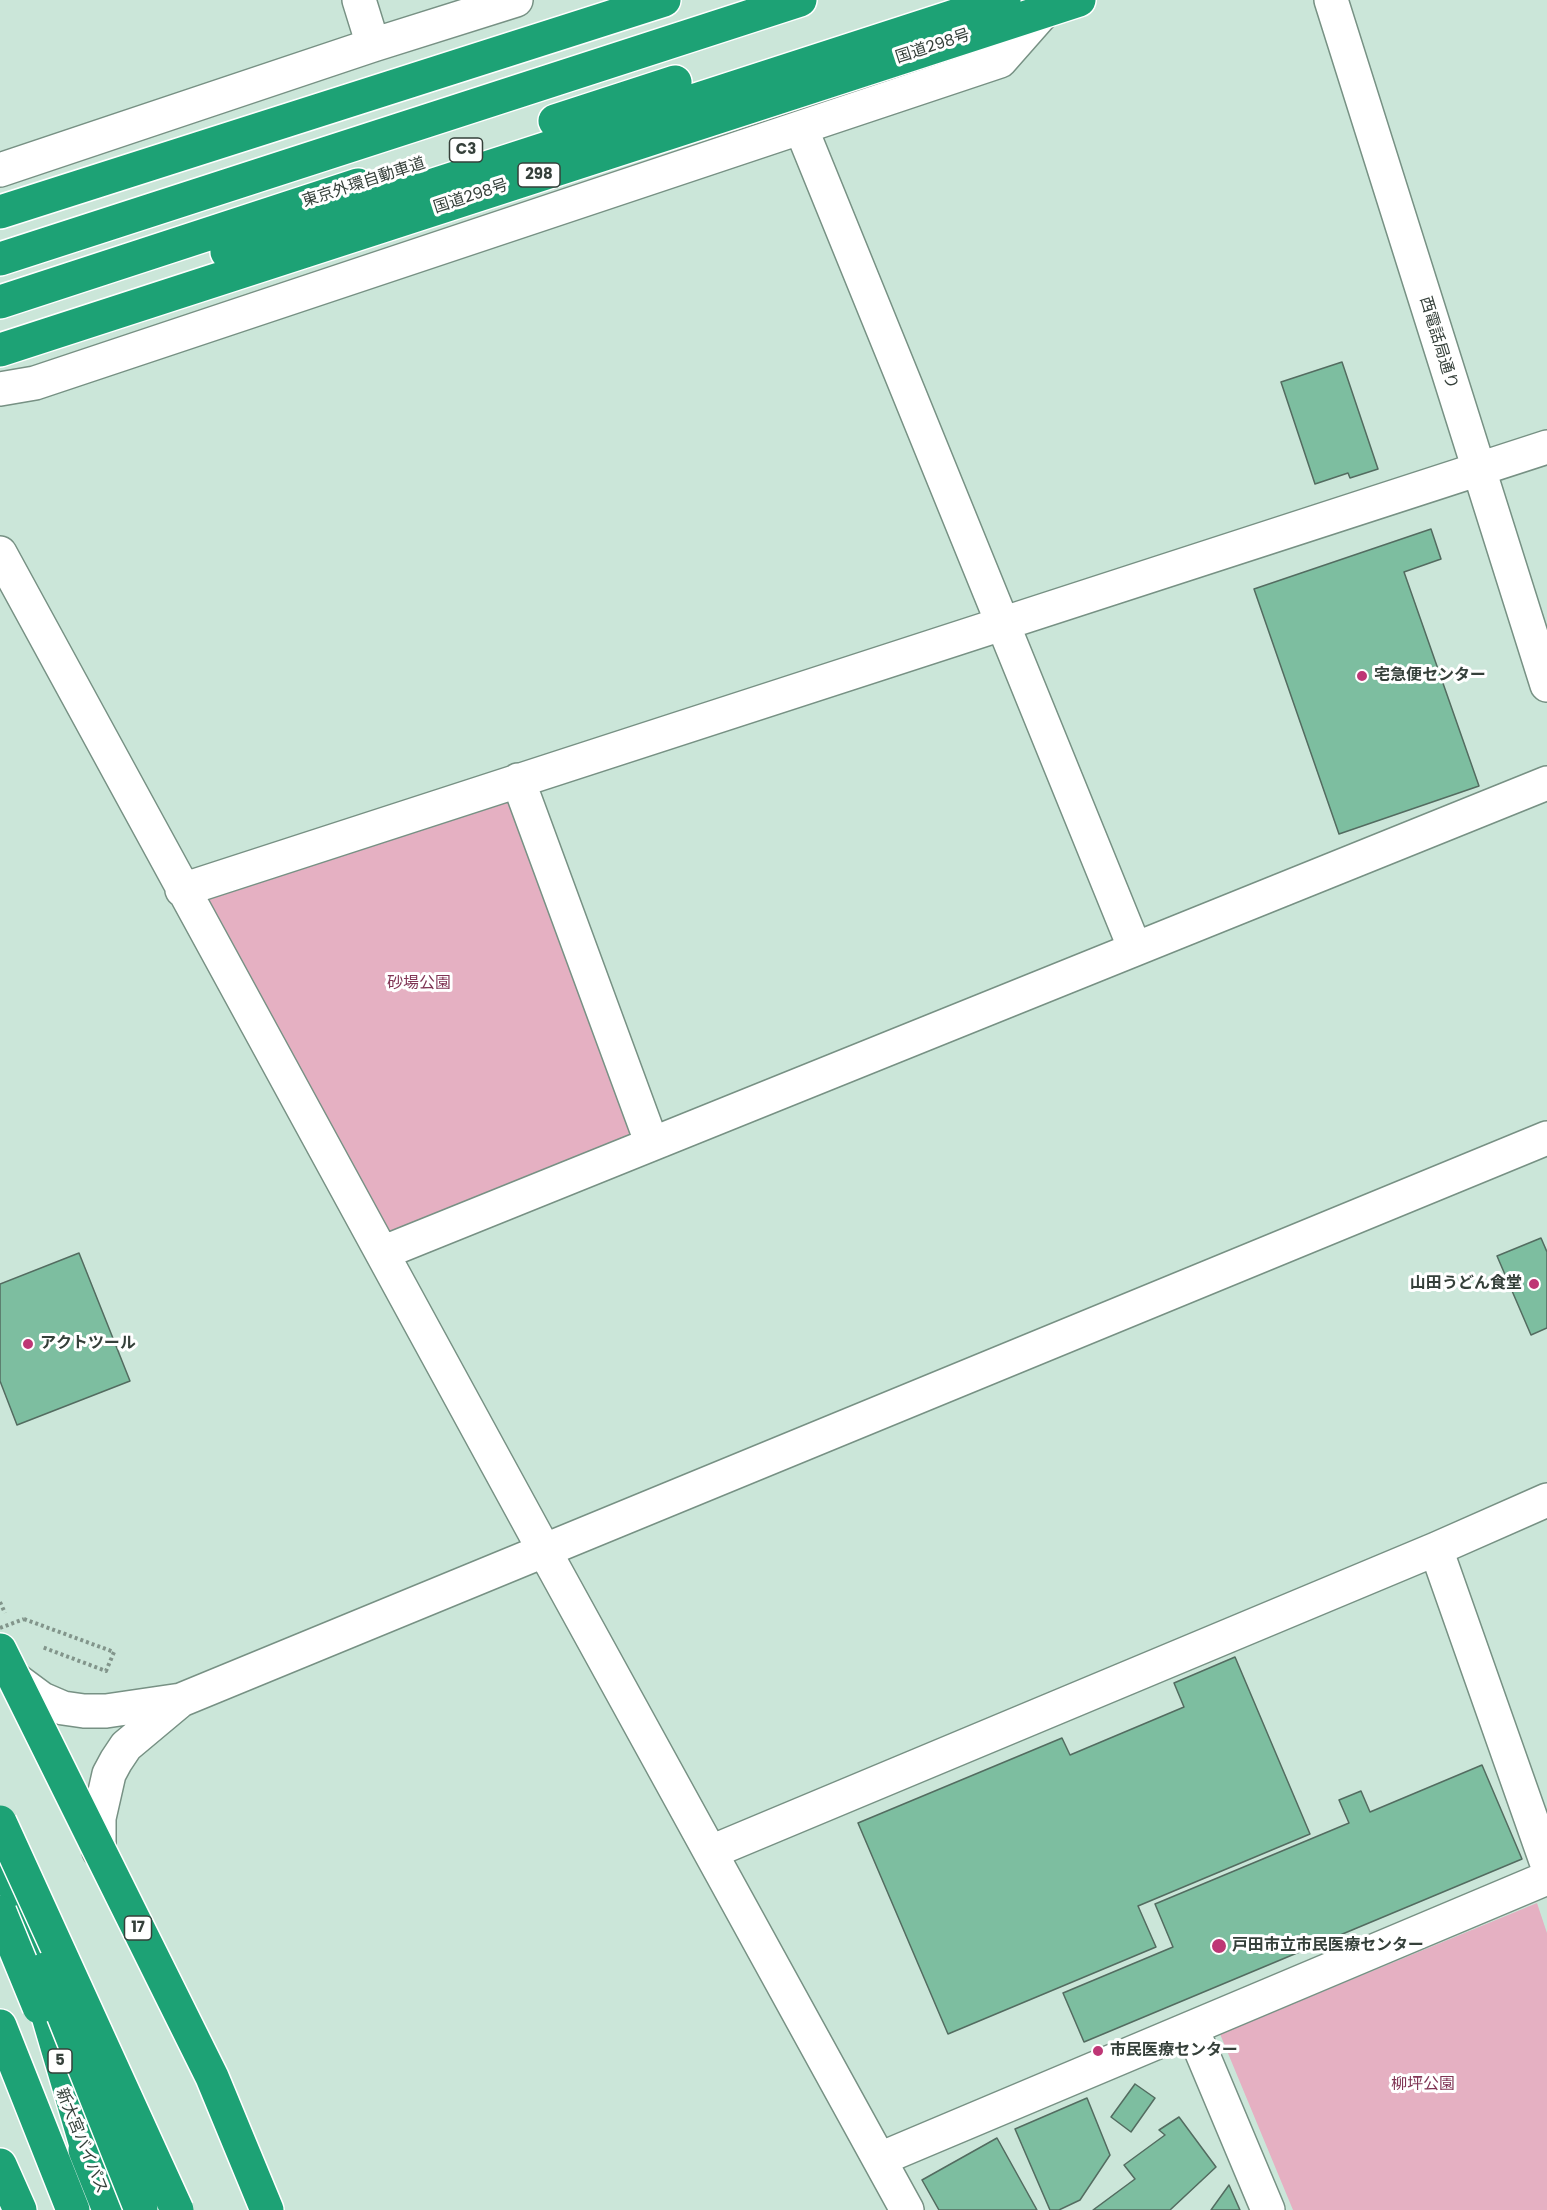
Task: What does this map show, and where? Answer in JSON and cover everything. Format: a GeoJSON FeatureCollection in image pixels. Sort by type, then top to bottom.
{"type":"FeatureCollection","features":[{"type":"Feature","properties":{"kind":"highway"},"geometry":{"type":"LineString","coordinates":[[0,212],[664,0]]}},
{"type":"Feature","properties":{"kind":"highway"},"geometry":{"type":"LineString","coordinates":[[0,237],[330,133],[545,59],[741,0]]}},
{"type":"Feature","properties":{"kind":"highway","name":"C3"},"geometry":{"type":"LineString","coordinates":[[0,259],[800,0]]}},
{"type":"Feature","properties":{"kind":"highway","name":"東京外環自動車道"},"geometry":{"type":"LineString","coordinates":[[0,302],[618,100],[934,0]]}},
{"type":"Feature","properties":{"kind":"highway"},"geometry":{"type":"LineString","coordinates":[[0,327],[1004,0]]}},
{"type":"Feature","properties":{"kind":"highway","name":"国道298号"},"geometry":{"type":"LineString","coordinates":[[0,350],[1079,0]]}},
{"type":"Feature","properties":{"kind":"highway","name":"17"},"geometry":{"type":"LineString","coordinates":[[0,1650],[212,2077],[267,2210]]}},
{"type":"Feature","properties":{"kind":"highway"},"geometry":{"type":"LineString","coordinates":[[0,1820],[31,1958],[93,2169]]}},
{"type":"Feature","properties":{"kind":"highway"},"geometry":{"type":"LineString","coordinates":[[0,1820],[177,2210]]}},
{"type":"Feature","properties":{"kind":"highway"},"geometry":{"type":"LineString","coordinates":[[0,1850],[141,2210]]}},
{"type":"Feature","properties":{"kind":"highway","name":"5"},"geometry":{"type":"LineString","coordinates":[[0,1912],[120,2210]]}},
{"type":"Feature","properties":{"kind":"highway","name":"新大宮バイパス"},"geometry":{"type":"LineString","coordinates":[[0,1939],[109,2210]]}},
{"type":"Feature","properties":{"kind":"highway","name":"新大宮バイパス"},"geometry":{"type":"LineString","coordinates":[[0,2026],[73,2210]]}},
{"type":"Feature","properties":{"kind":"highway"},"geometry":{"type":"LineString","coordinates":[[0,2071],[56,2210]]}},
{"type":"Feature","properties":{"kind":"highway"},"geometry":{"type":"LineString","coordinates":[[0,2165],[20,2210]]}},
{"type":"Feature","properties":{"kind":"highway"},"geometry":{"type":"LineString","coordinates":[[0,2174],[11,2210]]}},
{"type":"Feature","properties":{"kind":"highway"},"geometry":{"type":"LineString","coordinates":[[0,2203],[3,2210]]}},
{"type":"Feature","properties":{"kind":"street"},"geometry":{"type":"LineString","coordinates":[[359,0],[373,45]]}},
{"type":"Feature","properties":{"kind":"street"},"geometry":{"type":"LineString","coordinates":[[0,170],[373,45],[516,0]]}},
{"type":"Feature","properties":{"kind":"street","name":"西電話局通り"},"geometry":{"type":"LineString","coordinates":[[1331,0],[1547,685]]}},
{"type":"Feature","properties":{"kind":"street"},"geometry":{"type":"LineString","coordinates":[[0,389],[34,383],[1000,61],[1044,11]]}},
{"type":"Feature","properties":{"kind":"street"},"geometry":{"type":"LineString","coordinates":[[801,128],[1136,948]]}},
{"type":"Feature","properties":{"kind":"street"},"geometry":{"type":"LineString","coordinates":[[182,890],[1547,447]]}},
{"type":"Feature","properties":{"kind":"street"},"geometry":{"type":"LineString","coordinates":[[0,553],[182,890],[908,2210]]}},
{"type":"Feature","properties":{"kind":"street"},"geometry":{"type":"LineString","coordinates":[[518,780],[652,1144]]}},
{"type":"Feature","properties":{"kind":"street"},"geometry":{"type":"LineString","coordinates":[[382,1253],[1547,783]]}},
{"type":"Feature","properties":{"kind":"street"},"geometry":{"type":"LineString","coordinates":[[15,1679],[42,1699],[63,1708],[84,1711],[106,1711],[181,1700],[1547,1138]]}},
{"type":"Feature","properties":{"kind":"street"},"geometry":{"type":"LineString","coordinates":[[711,1852],[1436,1549],[1547,1500]]}},
{"type":"Feature","properties":{"kind":"street"},"geometry":{"type":"LineString","coordinates":[[1436,1549],[1547,1864]]}},
{"type":"Feature","properties":{"kind":"street"},"geometry":{"type":"LineString","coordinates":[[99,1851],[99,1818],[104,1792],[116,1761],[126,1746],[181,1700]]}},
{"type":"Feature","properties":{"kind":"street"},"geometry":{"type":"LineString","coordinates":[[880,2159],[1547,1878]]}},
{"type":"Feature","properties":{"kind":"street"},"geometry":{"type":"LineString","coordinates":[[1192,2029],[1268,2210]]}},
{"type":"Feature","properties":{"kind":"path"},"geometry":{"type":"LineString","coordinates":[[0,1628],[24,1619],[114,1652],[105,1671],[39,1646]]}},
{"type":"Feature","properties":{"kind":"green space","name":"砂場公園"},"geometry":{"type":"Polygon","coordinates":[[[508,797],[632,1137],[386,1234],[204,895],[508,797]]]}},
{"type":"Feature","properties":{"kind":"green space","name":"柳坪公園"},"geometry":{"type":"Polygon","coordinates":[[[1537,1903],[1547,1933],[1547,2210],[1293,2210],[1220,2034],[1537,1903]]]}},
{"type":"Feature","properties":{"kind":"building"},"geometry":{"type":"Polygon","coordinates":[[[1342,362],[1378,469],[1350,478],[1348,473],[1315,484],[1281,382],[1342,362]]]}},
{"type":"Feature","properties":{"kind":"building"},"geometry":{"type":"Polygon","coordinates":[[[1431,529],[1441,559],[1404,572],[1479,786],[1339,834],[1254,589],[1431,529]]]}},
{"type":"Feature","properties":{"kind":"building"},"geometry":{"type":"Polygon","coordinates":[[[1541,1238],[1547,1252],[1547,1328],[1531,1335],[1497,1256],[1541,1238]]]}},
{"type":"Feature","properties":{"kind":"building"},"geometry":{"type":"Polygon","coordinates":[[[79,1253],[130,1381],[17,1425],[0,1381],[0,1284],[79,1253]]]}},
{"type":"Feature","properties":{"kind":"building"},"geometry":{"type":"Polygon","coordinates":[[[1235,1657],[1310,1834],[1138,1906],[1156,1947],[948,2034],[858,1823],[1062,1738],[1070,1755],[1184,1707],[1174,1683],[1235,1657]]]}},
{"type":"Feature","properties":{"kind":"building"},"geometry":{"type":"Polygon","coordinates":[[[1482,1765],[1522,1859],[1084,2042],[1063,1993],[1173,1947],[1155,1904],[1349,1823],[1339,1800],[1361,1791],[1370,1812],[1482,1765]]]}},
{"type":"Feature","properties":{"kind":"building"},"geometry":{"type":"Polygon","coordinates":[[[1135,2084],[1155,2098],[1131,2132],[1111,2117],[1135,2084]]]}},
{"type":"Feature","properties":{"kind":"building"},"geometry":{"type":"Polygon","coordinates":[[[1087,2098],[1110,2155],[1080,2200],[1059,2210],[1050,2210],[1015,2129],[1087,2098]]]}},
{"type":"Feature","properties":{"kind":"building"},"geometry":{"type":"Polygon","coordinates":[[[1179,2117],[1216,2167],[1170,2210],[1093,2210],[1135,2179],[1124,2165],[1165,2135],[1159,2130],[1179,2117]]]}},
{"type":"Feature","properties":{"kind":"building"},"geometry":{"type":"Polygon","coordinates":[[[997,2138],[1037,2210],[939,2210],[922,2180],[997,2138]]]}},
{"type":"Feature","properties":{"kind":"building"},"geometry":{"type":"Polygon","coordinates":[[[1229,2185],[1240,2210],[1211,2210],[1229,2185]]]}},
{"type":"Feature","properties":{"kind":"place","name":"宅急便センター"},"geometry":{"type":"Point","coordinates":[1362,676]}},
{"type":"Feature","properties":{"kind":"place","name":"山田うどん食堂"},"geometry":{"type":"Point","coordinates":[1534,1284]}},
{"type":"Feature","properties":{"kind":"place","name":"アクトツール"},"geometry":{"type":"Point","coordinates":[28,1344]}},
{"type":"Feature","properties":{"kind":"place","name":"戸田市立市民医療センター"},"geometry":{"type":"Point","coordinates":[1219,1946]}},
{"type":"Feature","properties":{"kind":"place","name":"市民医療センター"},"geometry":{"type":"Point","coordinates":[1098,2051]}}]}
